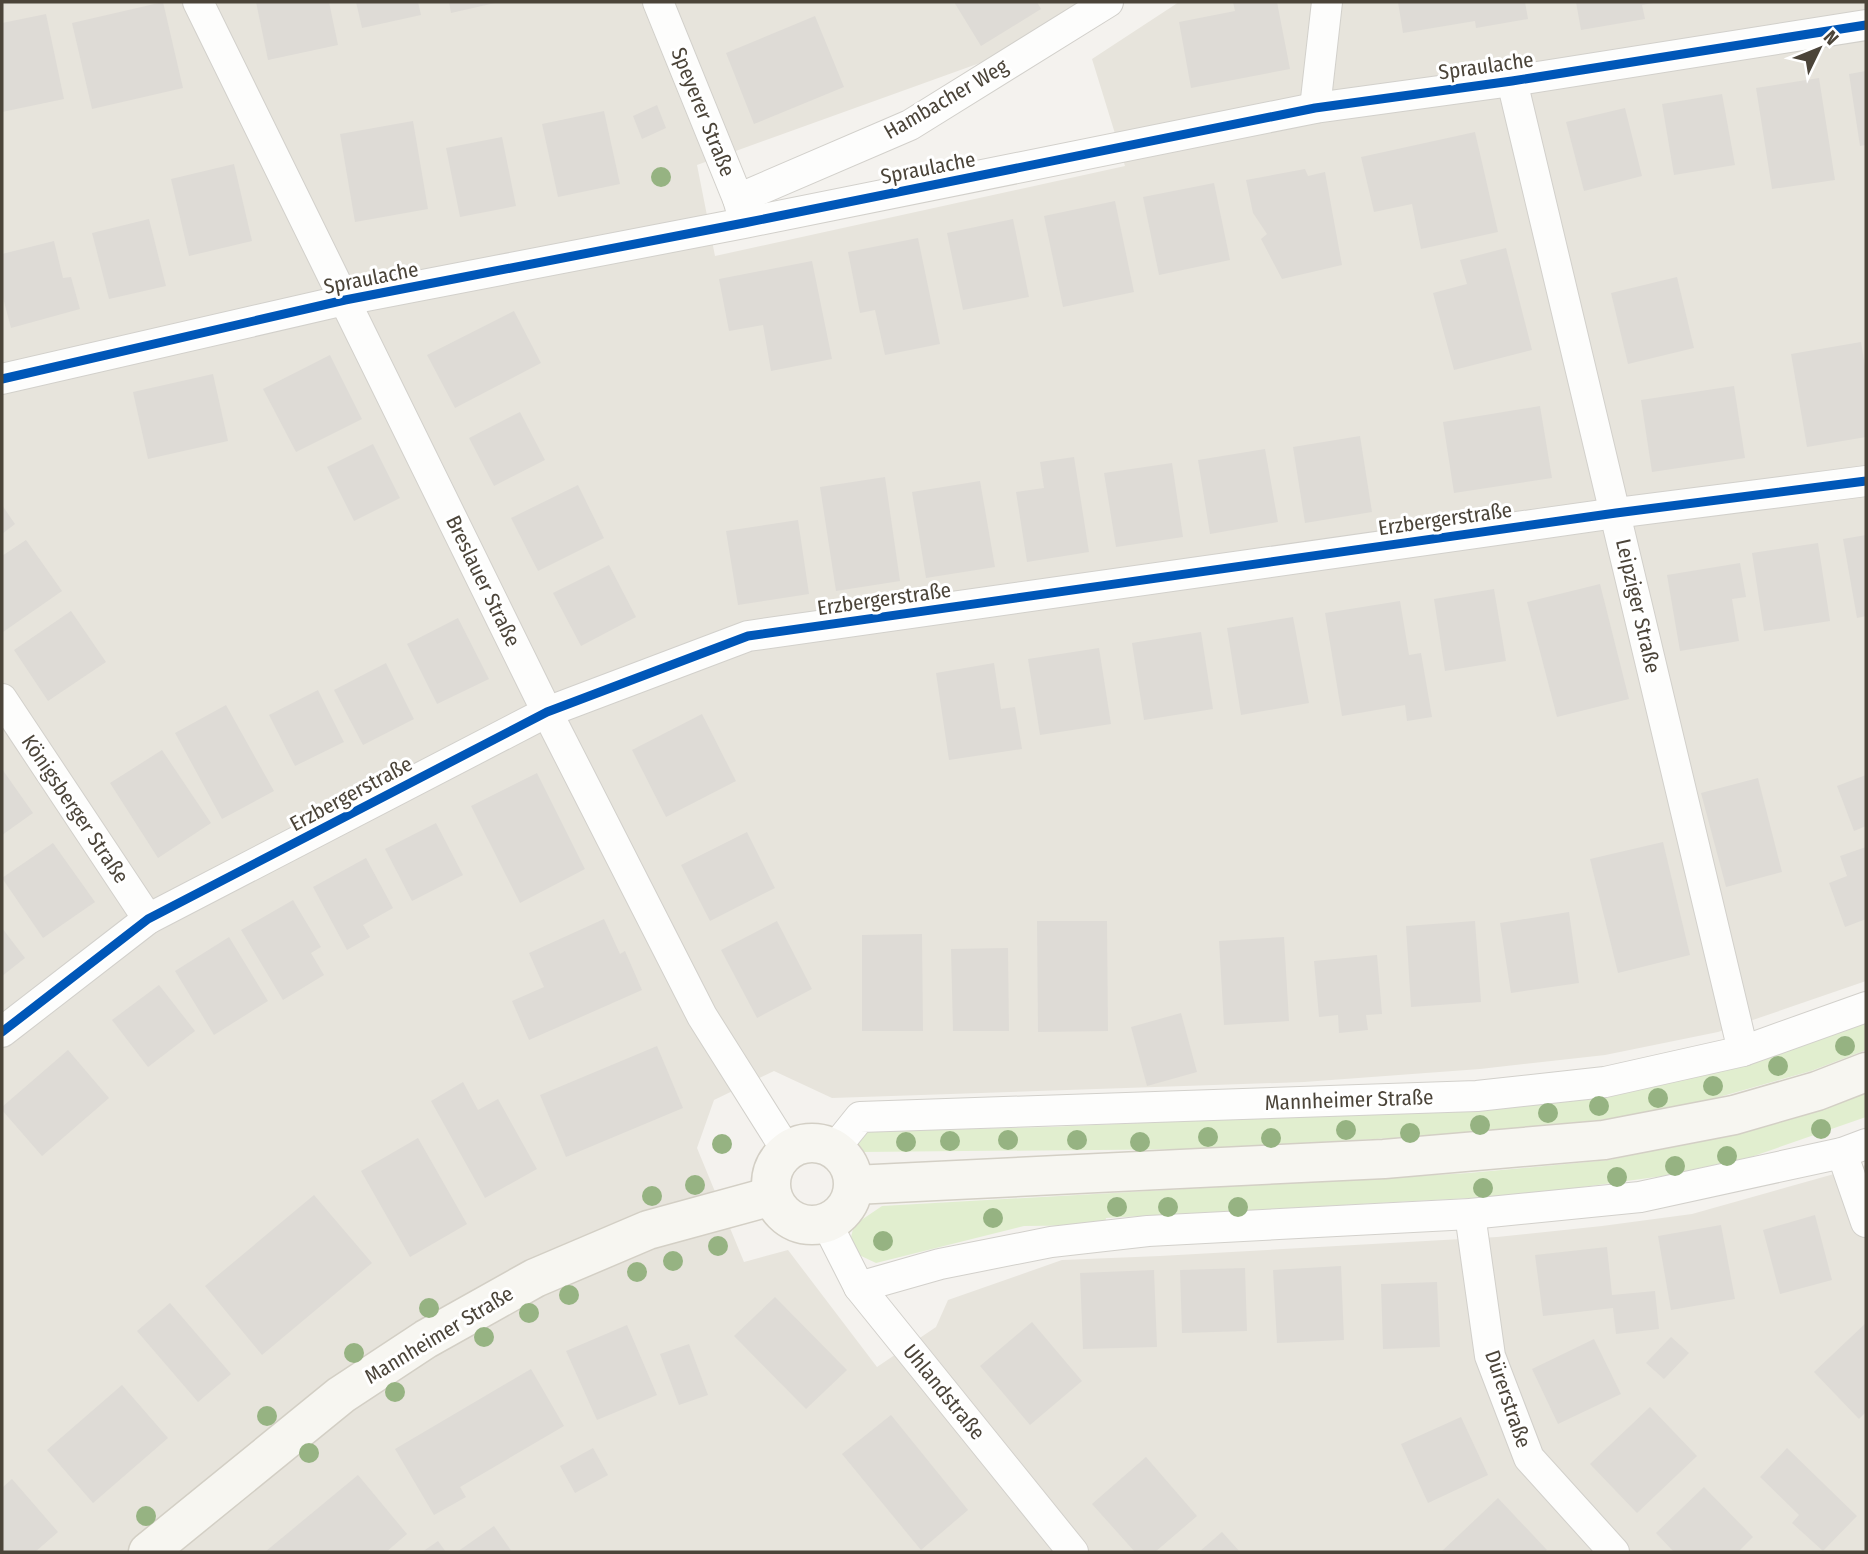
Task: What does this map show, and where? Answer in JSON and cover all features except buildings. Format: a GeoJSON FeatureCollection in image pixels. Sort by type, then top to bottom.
{"type":"FeatureCollection","features":[{"type":"Feature","properties":{"kind":"main road"},"geometry":{"type":"LineString","coordinates":[[854,1185],[1384,1159],[1604,1140],[1734,1115],[1817,1091],[1866,1072]]}},
{"type":"Feature","properties":{"kind":"main road"},"geometry":{"type":"LineString","coordinates":[[808,1142],[835,1148],[847,1160],[852,1172],[854,1185],[848,1206],[827,1224],[812,1226],[793,1221],[780,1210],[772,1196],[773,1170],[779,1159],[797,1145],[808,1142]]}},
{"type":"Feature","properties":{"kind":"main road","name":"Mannheimer Straße"},"geometry":{"type":"LineString","coordinates":[[148,1552],[341,1395],[426,1339],[535,1278],[648,1230],[772,1196]]}},
{"type":"Feature","properties":{"kind":"street","name":"Breslauer Straße"},"geometry":{"type":"LineString","coordinates":[[198,2],[547,712],[702,1016],[787,1151]]}},
{"type":"Feature","properties":{"kind":"street","name":"Speyerer Straße"},"geometry":{"type":"LineString","coordinates":[[658,2],[741,211]]}},
{"type":"Feature","properties":{"kind":"street","name":"Hambacher Weg"},"geometry":{"type":"LineString","coordinates":[[741,211],[910,125],[1108,2]]}},
{"type":"Feature","properties":{"kind":"street"},"geometry":{"type":"LineString","coordinates":[[1315,108],[1327,2]]}},
{"type":"Feature","properties":{"kind":"street","name":"Spraulache"},"geometry":{"type":"LineString","coordinates":[[2,379],[741,211],[1315,108],[1512,81],[1866,25]]}},
{"type":"Feature","properties":{"kind":"street","name":"Leipziger Straße"},"geometry":{"type":"LineString","coordinates":[[1512,81],[1743,1051]]}},
{"type":"Feature","properties":{"kind":"street","name":"Erzbergerstraße"},"geometry":{"type":"LineString","coordinates":[[2,1032],[148,919],[547,712],[748,636],[1616,513],[1866,481]]}},
{"type":"Feature","properties":{"kind":"street","name":"Königsberger Straße"},"geometry":{"type":"LineString","coordinates":[[2,699],[148,919]]}},
{"type":"Feature","properties":{"kind":"street","name":"Mannheimer Straße"},"geometry":{"type":"LineString","coordinates":[[835,1148],[860,1117],[1477,1096],[1605,1082],[1743,1051],[1866,1007]]}},
{"type":"Feature","properties":{"kind":"street"},"geometry":{"type":"LineString","coordinates":[[859,1287],[940,1264],[1051,1242],[1135,1232],[1470,1214],[1640,1196],[1854,1148],[1866,1222]]}},
{"type":"Feature","properties":{"kind":"street","name":"Dürerstraße"},"geometry":{"type":"LineString","coordinates":[[1470,1214],[1490,1356],[1529,1458],[1614,1552]]}},
{"type":"Feature","properties":{"kind":"street","name":"Uhlandstraße"},"geometry":{"type":"LineString","coordinates":[[827,1224],[859,1287],[1073,1552]]}},
{"type":"Feature","properties":{"kind":"shaded area"},"geometry":{"type":"Polygon","coordinates":[[[2,2],[1085,2],[991,59],[697,165],[715,256],[1125,166],[1092,59],[1179,2],[1866,2],[1866,981],[1718,1032],[1605,1055],[1480,1069],[1304,1082],[832,1098],[774,1071],[714,1100],[697,1148],[744,1262],[788,1250],[877,1367],[936,1327],[948,1300],[1062,1260],[1497,1237],[1602,1226],[1692,1214],[1866,1165],[1866,1552],[2,1552],[2,2]]]}},
{"type":"Feature","properties":{"kind":"green space"},"geometry":{"type":"Polygon","coordinates":[[[1866,1021],[1866,1050],[1811,1071],[1698,1103],[1600,1120],[1444,1135],[1203,1149],[860,1152],[848,1144],[857,1132],[1049,1127],[1458,1109],[1866,1021]]]}},
{"type":"Feature","properties":{"kind":"green space"},"geometry":{"type":"Polygon","coordinates":[[[1866,1089],[1866,1117],[1751,1157],[1663,1176],[1525,1195],[1106,1218],[1105,1225],[1024,1226],[876,1263],[857,1254],[851,1237],[854,1225],[882,1206],[1469,1173],[1609,1160],[1773,1124],[1866,1089]]]}},
{"type":"Feature","properties":{"kind":"cycle path"},"geometry":{"type":"LineString","coordinates":[[2,379],[345,300],[1315,108],[1512,81],[1866,25]]}},
{"type":"Feature","properties":{"kind":"cycle path"},"geometry":{"type":"LineString","coordinates":[[2,1032],[148,919],[547,712],[748,636],[1616,513],[1866,481]]}}]}
